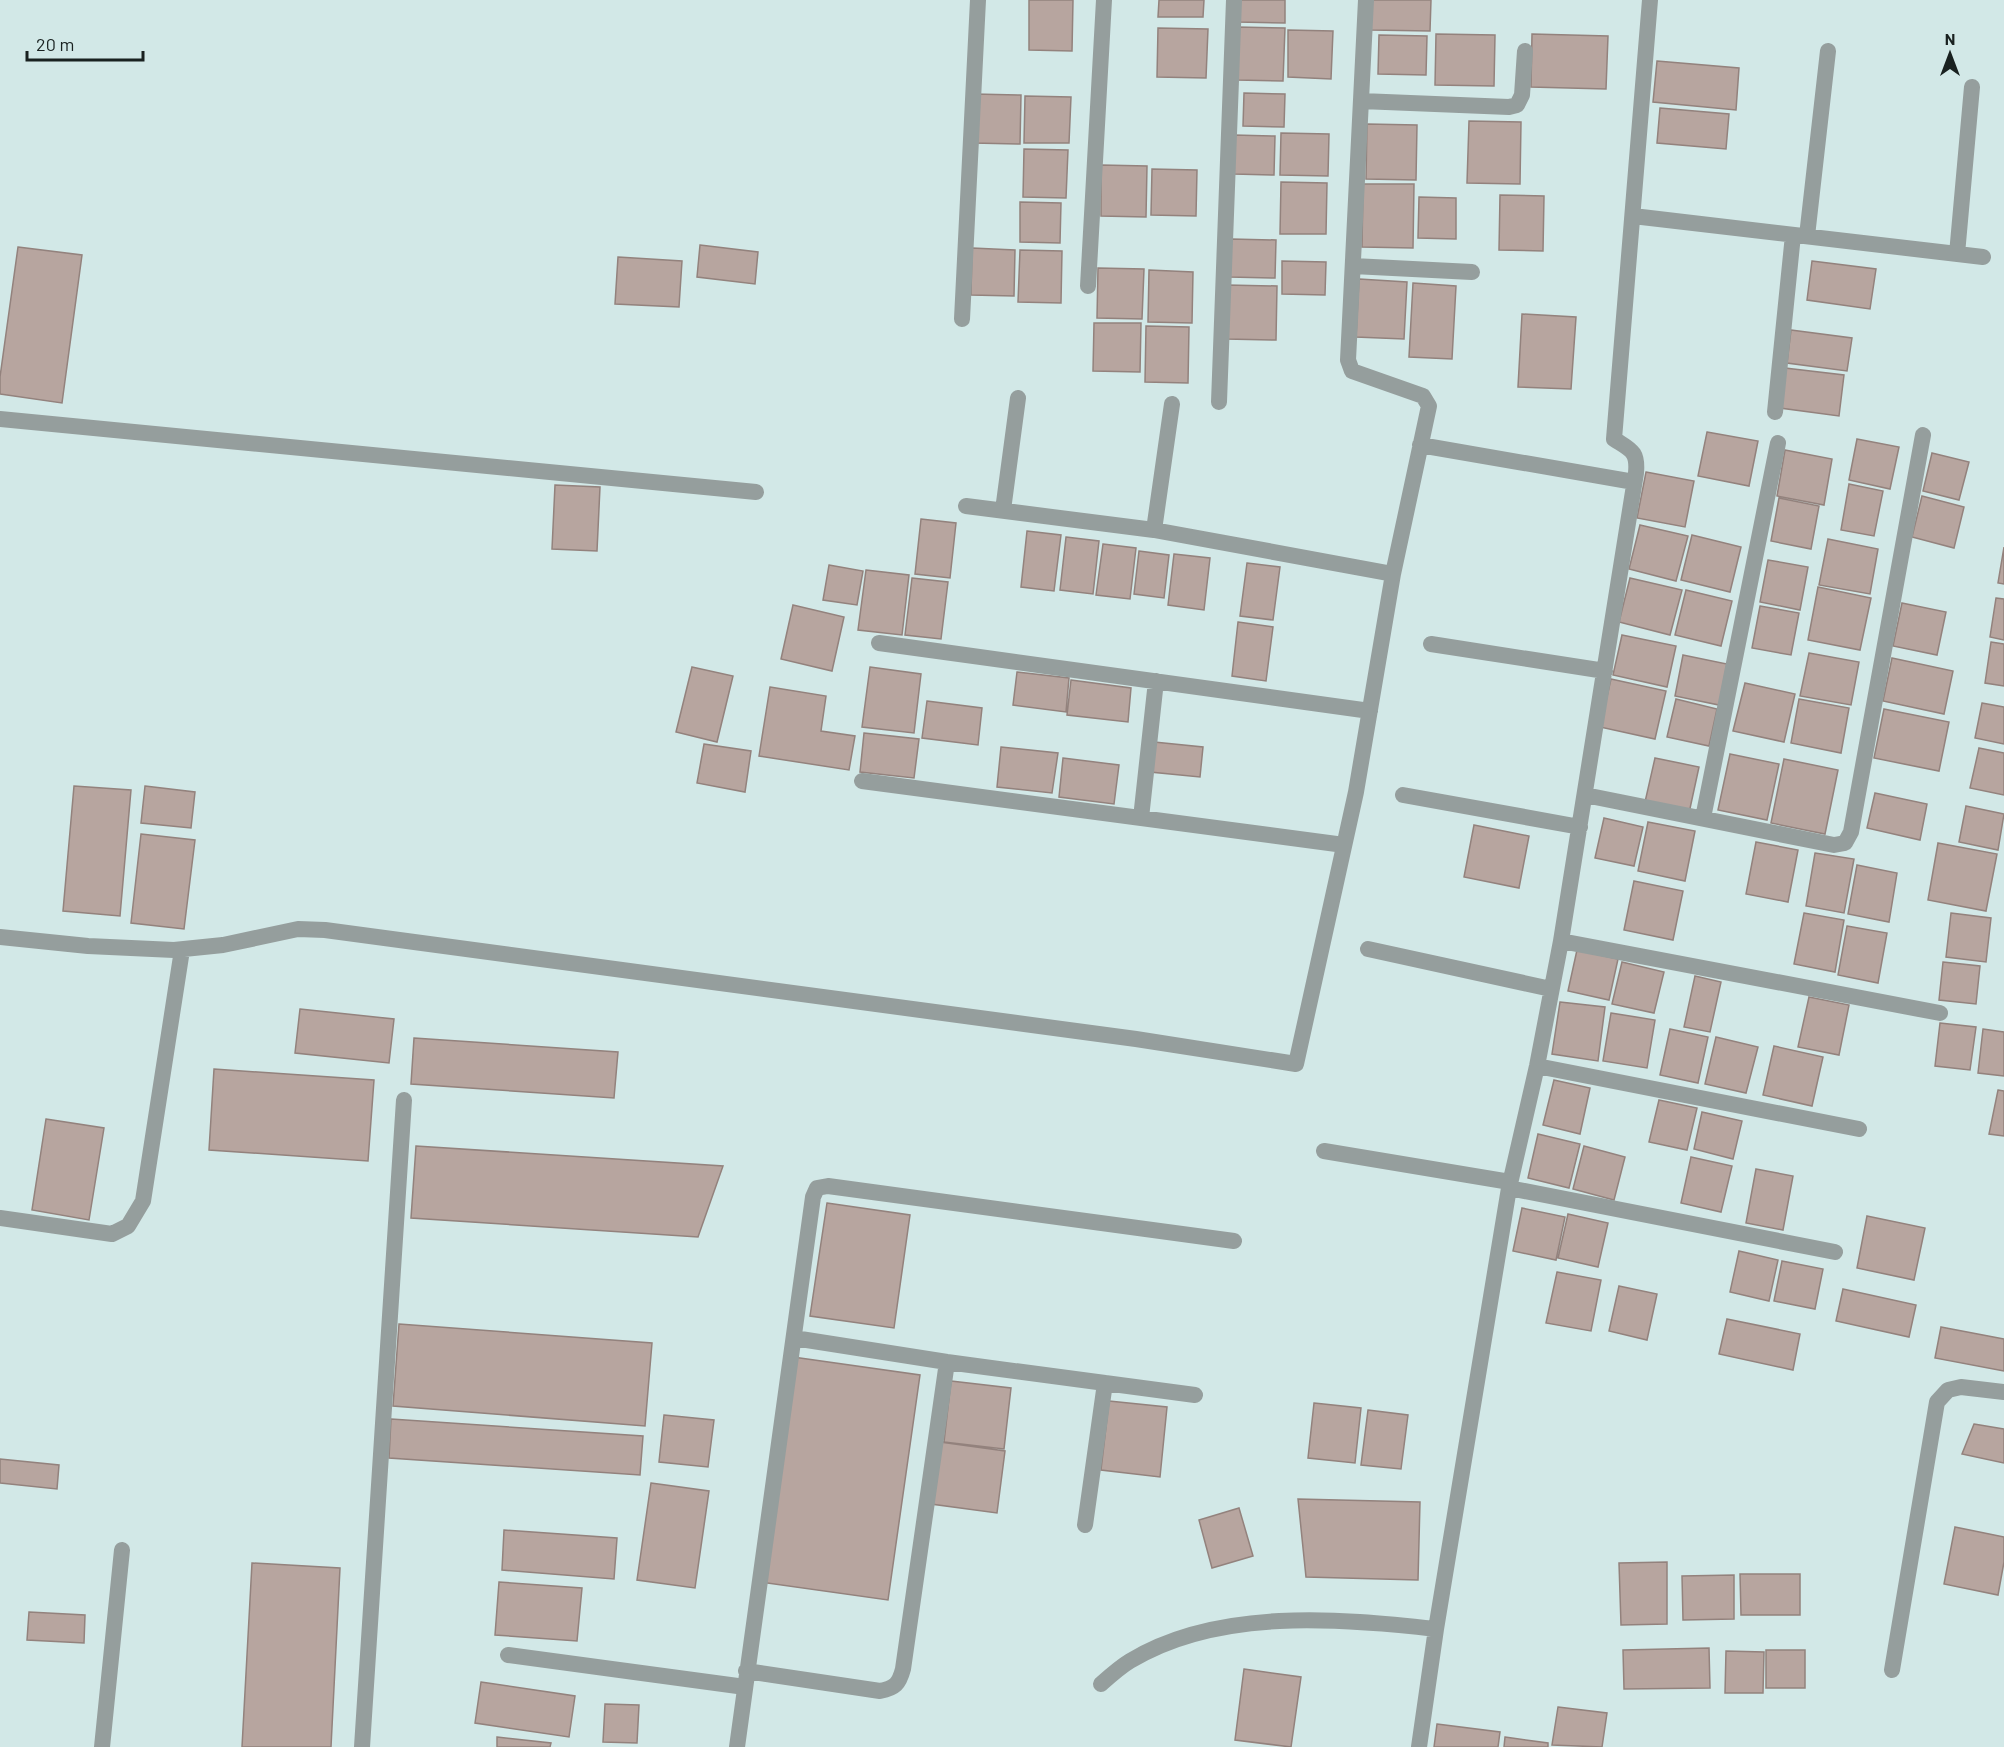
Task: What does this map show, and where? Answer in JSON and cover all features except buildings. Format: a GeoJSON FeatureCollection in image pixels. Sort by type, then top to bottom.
{"type":"FeatureCollection","features":[{"type":"Feature","properties":{"kind":"street"},"geometry":{"type":"LineString","coordinates":[[962,319],[978,0]]}},
{"type":"Feature","properties":{"kind":"street"},"geometry":{"type":"LineString","coordinates":[[1088,286],[1104,0]]}},
{"type":"Feature","properties":{"kind":"street"},"geometry":{"type":"LineString","coordinates":[[1219,402],[1234,0]]}},
{"type":"Feature","properties":{"kind":"street"},"geometry":{"type":"LineString","coordinates":[[0,937],[88,946],[182,950],[223,945],[298,929],[325,930],[1136,1039],[1296,1064],[1356,792],[1393,574],[1429,406],[1423,396],[1352,371],[1348,360],[1366,0]]}},
{"type":"Feature","properties":{"kind":"street"},"geometry":{"type":"LineString","coordinates":[[1419,1747],[1436,1629],[1510,1185],[1537,1066],[1561,941],[1637,460],[1632,451],[1614,439],[1650,0]]}},
{"type":"Feature","properties":{"kind":"street"},"geometry":{"type":"LineString","coordinates":[[1361,100],[1509,107],[1517,105],[1522,95],[1525,51]]}},
{"type":"Feature","properties":{"kind":"street"},"geometry":{"type":"LineString","coordinates":[[1775,412],[1828,51]]}},
{"type":"Feature","properties":{"kind":"street"},"geometry":{"type":"LineString","coordinates":[[1957,254],[1972,87]]}},
{"type":"Feature","properties":{"kind":"street"},"geometry":{"type":"LineString","coordinates":[[1632,216],[1983,257]]}},
{"type":"Feature","properties":{"kind":"street"},"geometry":{"type":"LineString","coordinates":[[1353,266],[1472,272]]}},
{"type":"Feature","properties":{"kind":"street"},"geometry":{"type":"LineString","coordinates":[[1003,510],[1018,398]]}},
{"type":"Feature","properties":{"kind":"street"},"geometry":{"type":"LineString","coordinates":[[1154,530],[1172,404]]}},
{"type":"Feature","properties":{"kind":"street"},"geometry":{"type":"LineString","coordinates":[[0,419],[756,492]]}},
{"type":"Feature","properties":{"kind":"street"},"geometry":{"type":"LineString","coordinates":[[1585,795],[1834,845],[1845,843],[1851,832],[1923,435]]}},
{"type":"Feature","properties":{"kind":"street"},"geometry":{"type":"LineString","coordinates":[[1703,818],[1778,443]]}},
{"type":"Feature","properties":{"kind":"street"},"geometry":{"type":"LineString","coordinates":[[1420,445],[1634,482]]}},
{"type":"Feature","properties":{"kind":"street"},"geometry":{"type":"LineString","coordinates":[[966,506],[1154,530],[1393,574]]}},
{"type":"Feature","properties":{"kind":"street"},"geometry":{"type":"LineString","coordinates":[[879,643],[1370,711]]}},
{"type":"Feature","properties":{"kind":"street"},"geometry":{"type":"LineString","coordinates":[[1431,644],[1605,670]]}},
{"type":"Feature","properties":{"kind":"street"},"geometry":{"type":"LineString","coordinates":[[1141,818],[1156,681]]}},
{"type":"Feature","properties":{"kind":"street"},"geometry":{"type":"LineString","coordinates":[[862,781],[1344,845]]}},
{"type":"Feature","properties":{"kind":"street"},"geometry":{"type":"LineString","coordinates":[[1403,795],[1580,827]]}},
{"type":"Feature","properties":{"kind":"street"},"geometry":{"type":"LineString","coordinates":[[1561,941],[1940,1012]]}},
{"type":"Feature","properties":{"kind":"street"},"geometry":{"type":"LineString","coordinates":[[1368,949],[1551,989]]}},
{"type":"Feature","properties":{"kind":"street"},"geometry":{"type":"LineString","coordinates":[[0,1218],[112,1234],[128,1226],[143,1201],[182,950]]}},
{"type":"Feature","properties":{"kind":"street"},"geometry":{"type":"LineString","coordinates":[[1537,1066],[1859,1129]]}},
{"type":"Feature","properties":{"kind":"street"},"geometry":{"type":"LineString","coordinates":[[362,1747],[404,1100]]}},
{"type":"Feature","properties":{"kind":"street"},"geometry":{"type":"LineString","coordinates":[[1324,1151],[1510,1185],[1835,1252]]}},
{"type":"Feature","properties":{"kind":"street"},"geometry":{"type":"LineString","coordinates":[[737,1747],[813,1197],[817,1188],[828,1186],[1234,1240]]}},
{"type":"Feature","properties":{"kind":"street"},"geometry":{"type":"LineString","coordinates":[[794,1338],[947,1362],[1195,1395]]}},
{"type":"Feature","properties":{"kind":"street"},"geometry":{"type":"LineString","coordinates":[[507,1655],[880,1691],[892,1689],[900,1682],[903,1669],[947,1362]]}},
{"type":"Feature","properties":{"kind":"street"},"geometry":{"type":"LineString","coordinates":[[1085,1526],[1105,1383]]}},
{"type":"Feature","properties":{"kind":"street"},"geometry":{"type":"LineString","coordinates":[[1892,1670],[1937,1402],[1948,1390],[1961,1387],[2004,1392]]}},
{"type":"Feature","properties":{"kind":"street"},"geometry":{"type":"LineString","coordinates":[[102,1747],[122,1550]]}},
{"type":"Feature","properties":{"kind":"street"},"geometry":{"type":"LineString","coordinates":[[1101,1684],[1130,1661],[1177,1639],[1247,1623],[1317,1620],[1436,1629]]}}]}
